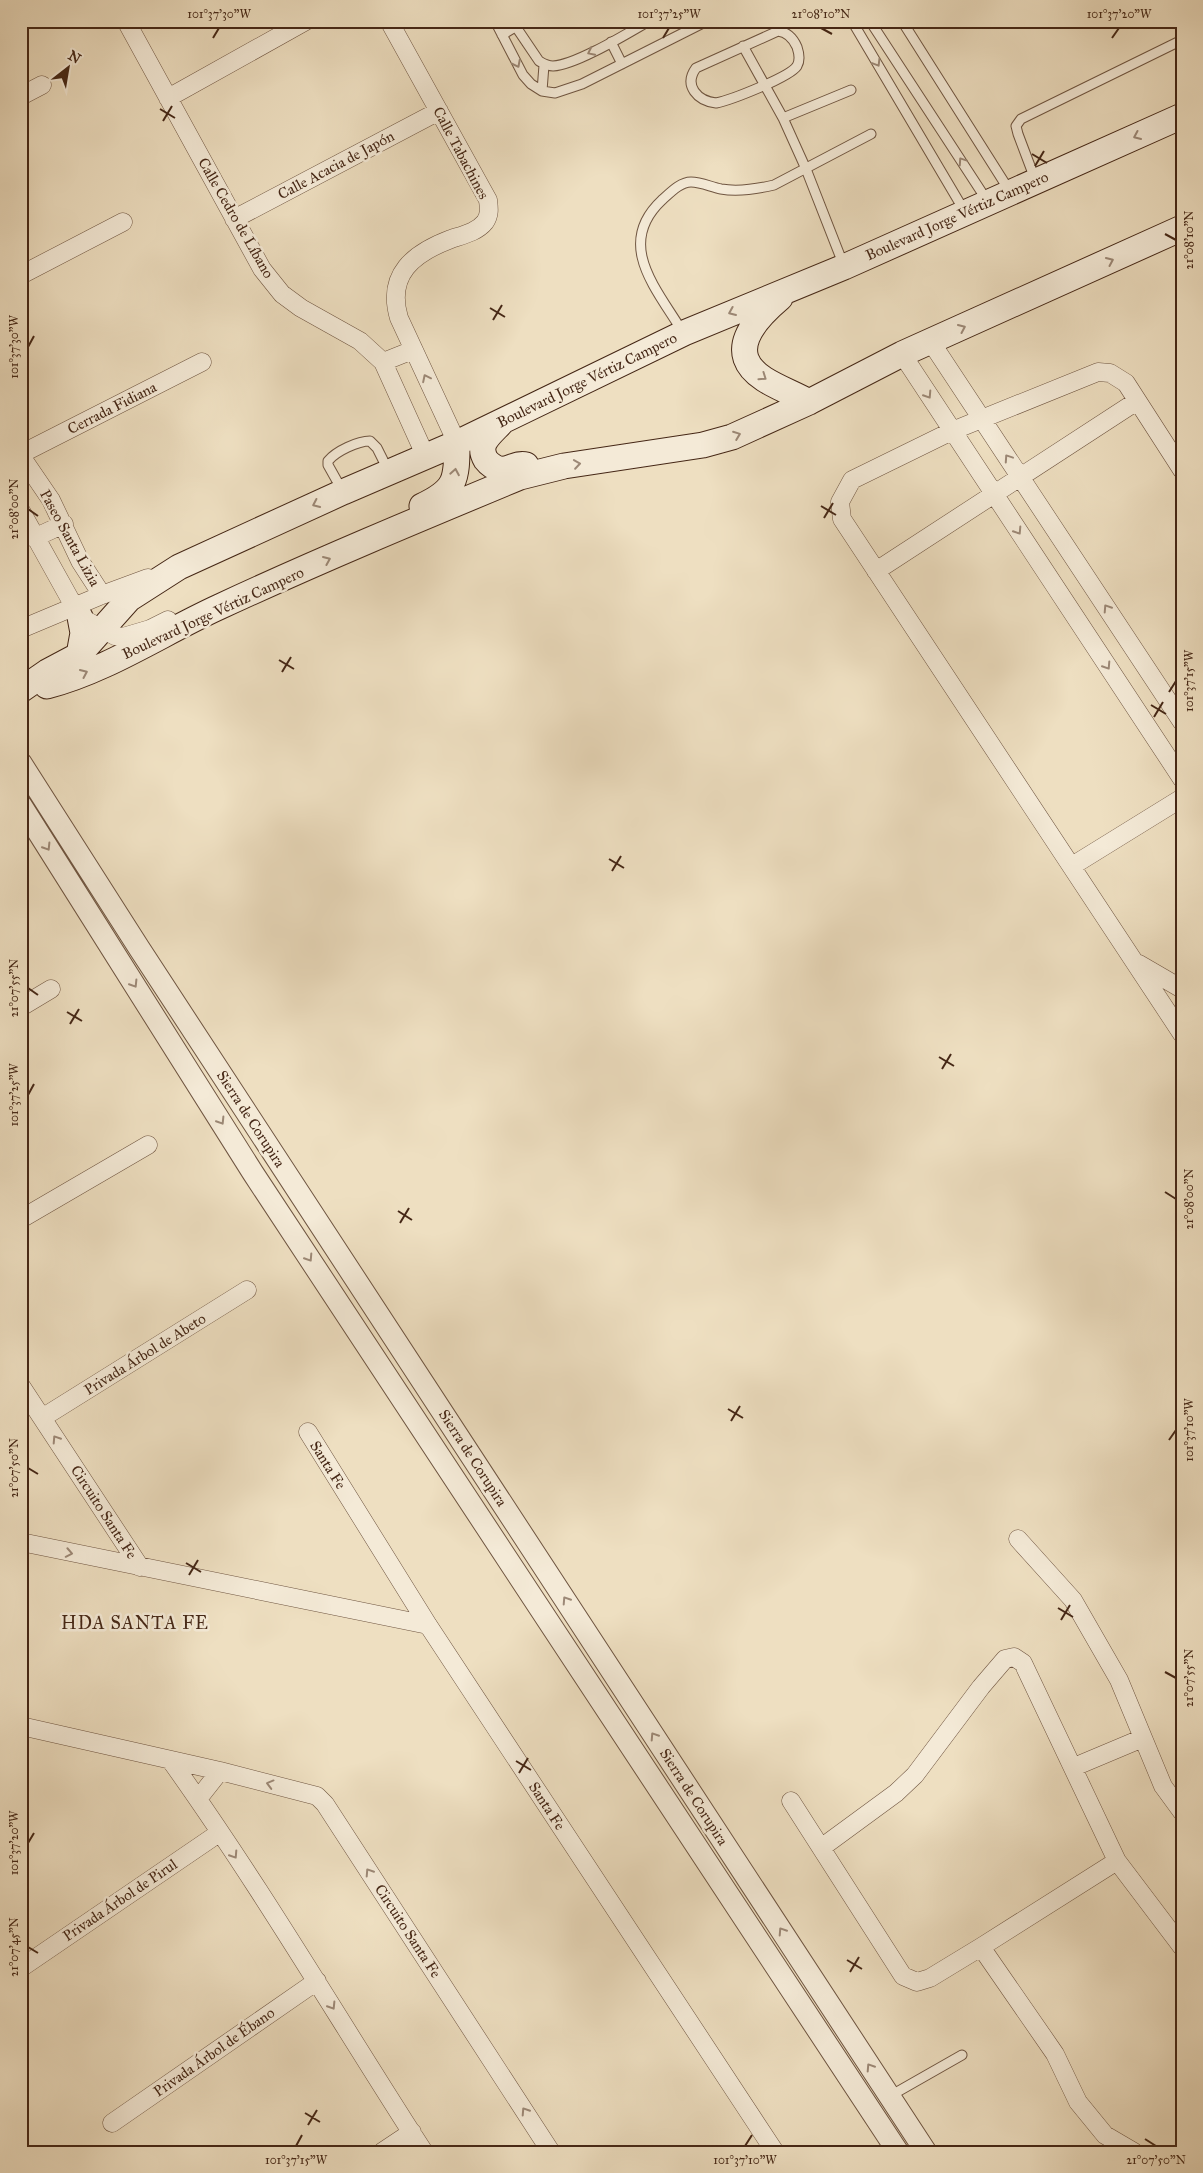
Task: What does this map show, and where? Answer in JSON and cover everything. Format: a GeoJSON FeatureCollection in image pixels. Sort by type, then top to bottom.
{"type":"FeatureCollection","features":[{"type":"Feature","properties":{"kind":"main road","name":"Boulevard Jorge Vértiz Campero"},"geometry":{"type":"LineString","coordinates":[[21,691],[47,672],[79,655],[138,592],[179,567],[457,443],[684,333],[844,267],[1182,116]]}},
{"type":"Feature","properties":{"kind":"main road","name":"Boulevard Jorge Vértiz Campero"},"geometry":{"type":"LineString","coordinates":[[21,691],[65,681],[142,647],[218,607],[520,477],[564,466],[703,445],[740,434],[809,402],[902,354],[1182,228]]}},
{"type":"Feature","properties":{"kind":"main road"},"geometry":{"type":"LineString","coordinates":[[795,286],[766,309],[752,324],[746,337],[745,349],[748,362],[758,374],[809,402]]}},
{"type":"Feature","properties":{"kind":"main road"},"geometry":{"type":"LineString","coordinates":[[502,421],[485,440],[483,445],[482,451],[487,462],[498,469],[505,469],[521,463],[537,472]]}},
{"type":"Feature","properties":{"kind":"main road"},"geometry":{"type":"LineString","coordinates":[[367,543],[385,522],[440,498],[446,493],[456,473],[457,443]]}},
{"type":"Feature","properties":{"kind":"main road"},"geometry":{"type":"LineString","coordinates":[[77,612],[83,633],[79,655]]}},
{"type":"Feature","properties":{"kind":"street","name":"Calle Cedro de Líbano"},"geometry":{"type":"LineString","coordinates":[[126,21],[262,269],[282,294],[301,308],[360,341],[383,362],[426,456]]}},
{"type":"Feature","properties":{"kind":"street"},"geometry":{"type":"LineString","coordinates":[[168,98],[306,21]]}},
{"type":"Feature","properties":{"kind":"street","name":"Calle Tabachines"},"geometry":{"type":"LineString","coordinates":[[389,21],[488,200],[489,212],[486,221],[477,230],[432,246],[407,266],[399,278],[395,292],[395,304],[413,350],[457,443]]}},
{"type":"Feature","properties":{"kind":"street"},"geometry":{"type":"LineString","coordinates":[[21,96],[42,85]]}},
{"type":"Feature","properties":{"kind":"street","name":"Calle Acacia de Japón"},"geometry":{"type":"LineString","coordinates":[[234,219],[439,111]]}},
{"type":"Feature","properties":{"kind":"street"},"geometry":{"type":"LineString","coordinates":[[21,275],[123,222]]}},
{"type":"Feature","properties":{"kind":"street"},"geometry":{"type":"LineString","coordinates":[[931,342],[1182,722]]}},
{"type":"Feature","properties":{"kind":"street"},"geometry":{"type":"LineString","coordinates":[[383,362],[413,350]]}},
{"type":"Feature","properties":{"kind":"street"},"geometry":{"type":"LineString","coordinates":[[902,354],[1182,780]]}},
{"type":"Feature","properties":{"kind":"street","name":"Cerrada Fidiana"},"geometry":{"type":"LineString","coordinates":[[21,455],[202,362]]}},
{"type":"Feature","properties":{"kind":"street"},"geometry":{"type":"LineString","coordinates":[[1182,470],[1126,383],[1110,373],[1098,372],[952,431],[852,480],[840,502],[842,519],[1182,1034]]}},
{"type":"Feature","properties":{"kind":"street"},"geometry":{"type":"LineString","coordinates":[[876,571],[1137,401]]}},
{"type":"Feature","properties":{"kind":"street","name":"Paseo Santa Lizia"},"geometry":{"type":"LineString","coordinates":[[21,455],[41,484],[64,524],[80,561],[102,595]]}},
{"type":"Feature","properties":{"kind":"street","name":"Paseo Santa Lizia"},"geometry":{"type":"LineString","coordinates":[[21,511],[34,538],[77,612]]}},
{"type":"Feature","properties":{"kind":"street"},"geometry":{"type":"LineString","coordinates":[[34,538],[64,524]]}},
{"type":"Feature","properties":{"kind":"street"},"geometry":{"type":"LineString","coordinates":[[21,629],[77,612],[102,595],[179,567]]}},
{"type":"Feature","properties":{"kind":"street"},"geometry":{"type":"LineString","coordinates":[[77,612],[102,630],[115,636],[123,637],[150,628],[185,612],[218,607]]}},
{"type":"Feature","properties":{"kind":"street","name":"Sierra de Corupira"},"geometry":{"type":"LineString","coordinates":[[21,764],[926,2152]]}},
{"type":"Feature","properties":{"kind":"street"},"geometry":{"type":"LineString","coordinates":[[1072,866],[1182,798]]}},
{"type":"Feature","properties":{"kind":"street","name":"Sierra de Corupira"},"geometry":{"type":"LineString","coordinates":[[21,805],[253,1173],[898,2152]]}},
{"type":"Feature","properties":{"kind":"street"},"geometry":{"type":"LineString","coordinates":[[1136,963],[1182,989]]}},
{"type":"Feature","properties":{"kind":"street"},"geometry":{"type":"LineString","coordinates":[[21,1007],[50,989]]}},
{"type":"Feature","properties":{"kind":"street"},"geometry":{"type":"LineString","coordinates":[[21,1219],[148,1144]]}},
{"type":"Feature","properties":{"kind":"street","name":"Privada Árbol de Abeto"},"geometry":{"type":"LineString","coordinates":[[42,1418],[247,1290]]}},
{"type":"Feature","properties":{"kind":"street","name":"Circuito Santa Fe"},"geometry":{"type":"LineString","coordinates":[[21,1386],[140,1567],[428,1625]]}},
{"type":"Feature","properties":{"kind":"street","name":"Santa Fe"},"geometry":{"type":"LineString","coordinates":[[308,1432],[428,1625],[775,2152]]}},
{"type":"Feature","properties":{"kind":"street"},"geometry":{"type":"LineString","coordinates":[[1018,1539],[1073,1600],[1118,1680],[1163,1786],[1182,1812]]}},
{"type":"Feature","properties":{"kind":"street"},"geometry":{"type":"LineString","coordinates":[[21,1542],[140,1567]]}},
{"type":"Feature","properties":{"kind":"street"},"geometry":{"type":"LineString","coordinates":[[821,1848],[896,1793],[915,1775],[982,1687],[1006,1659],[1014,1657],[1023,1663],[1117,1861],[1182,1948]]}},
{"type":"Feature","properties":{"kind":"street","name":"Circuito Santa Fe"},"geometry":{"type":"LineString","coordinates":[[21,1726],[220,1771],[318,1796],[551,2152]]}},
{"type":"Feature","properties":{"kind":"street"},"geometry":{"type":"LineString","coordinates":[[1074,1767],[1143,1738]]}},
{"type":"Feature","properties":{"kind":"street"},"geometry":{"type":"LineString","coordinates":[[171,1761],[198,1799],[317,1982],[424,2152]]}},
{"type":"Feature","properties":{"kind":"street"},"geometry":{"type":"LineString","coordinates":[[198,1799],[220,1771]]}},
{"type":"Feature","properties":{"kind":"street"},"geometry":{"type":"LineString","coordinates":[[791,1802],[903,1976],[917,1982],[930,1978],[982,1947],[1117,1861]]}},
{"type":"Feature","properties":{"kind":"street","name":"Privada Árbol de Pirul"},"geometry":{"type":"LineString","coordinates":[[21,1968],[219,1832]]}},
{"type":"Feature","properties":{"kind":"street"},"geometry":{"type":"LineString","coordinates":[[982,1947],[1055,2054],[1078,2102],[1105,2135],[1134,2152]]}},
{"type":"Feature","properties":{"kind":"street","name":"Privada Árbol de Ébano"},"geometry":{"type":"LineString","coordinates":[[112,2122],[317,1982]]}},
{"type":"Feature","properties":{"kind":"street"},"geometry":{"type":"LineString","coordinates":[[884,2130],[905,2120]]}},
{"type":"Feature","properties":{"kind":"street"},"geometry":{"type":"LineString","coordinates":[[382,2152],[412,2132]]}},
{"type":"Feature","properties":{"kind":"lane"},"geometry":{"type":"LineString","coordinates":[[494,21],[523,75],[531,84],[542,91],[555,93],[565,91],[707,21]]}},
{"type":"Feature","properties":{"kind":"lane"},"geometry":{"type":"LineString","coordinates":[[502,35],[513,24],[525,21]]}},
{"type":"Feature","properties":{"kind":"lane"},"geometry":{"type":"LineString","coordinates":[[513,24],[544,65],[552,66],[566,63],[649,21]]}},
{"type":"Feature","properties":{"kind":"lane"},"geometry":{"type":"LineString","coordinates":[[852,21],[988,202]]}},
{"type":"Feature","properties":{"kind":"lane"},"geometry":{"type":"LineString","coordinates":[[870,21],[988,202]]}},
{"type":"Feature","properties":{"kind":"lane"},"geometry":{"type":"LineString","coordinates":[[902,21],[988,202]]}},
{"type":"Feature","properties":{"kind":"lane"},"geometry":{"type":"LineString","coordinates":[[778,31],[784,32],[794,41],[799,57],[797,67],[765,85],[716,103],[708,102],[695,93],[690,84],[691,77],[696,68],[743,46],[778,31]]}},
{"type":"Feature","properties":{"kind":"lane"},"geometry":{"type":"LineString","coordinates":[[1036,181],[1018,134],[1016,126],[1020,119],[1182,40]]}},
{"type":"Feature","properties":{"kind":"lane"},"geometry":{"type":"LineString","coordinates":[[610,42],[622,64]]}},
{"type":"Feature","properties":{"kind":"lane"},"geometry":{"type":"LineString","coordinates":[[743,46],[783,118],[806,169],[844,267]]}},
{"type":"Feature","properties":{"kind":"lane"},"geometry":{"type":"LineString","coordinates":[[542,91],[544,65]]}},
{"type":"Feature","properties":{"kind":"lane"},"geometry":{"type":"LineString","coordinates":[[783,118],[851,90]]}},
{"type":"Feature","properties":{"kind":"lane"},"geometry":{"type":"LineString","coordinates":[[684,333],[648,276],[640,251],[641,229],[652,210],[674,189],[689,182],[723,189],[758,189],[774,185],[871,134]]}},
{"type":"Feature","properties":{"kind":"lane"},"geometry":{"type":"LineString","coordinates":[[344,492],[328,465],[328,460],[332,456],[364,441],[370,441],[377,448],[389,472]]}},
{"type":"Feature","properties":{"kind":"lane"},"geometry":{"type":"LineString","coordinates":[[889,2096],[962,2055]]}},
{"type":"Feature","properties":{"kind":"district","name":"HDA SANTA FE"},"geometry":{"type":"Point","coordinates":[135,1623]}}]}
